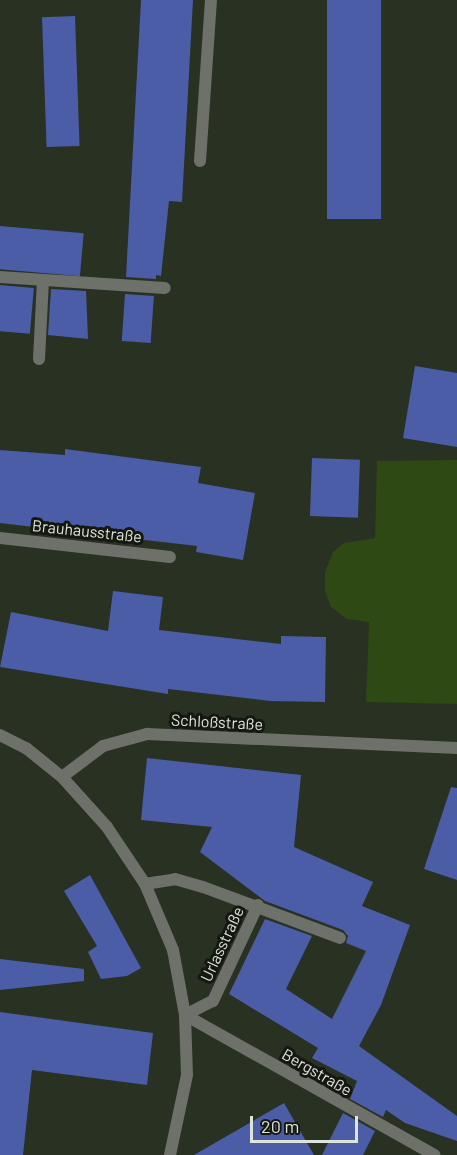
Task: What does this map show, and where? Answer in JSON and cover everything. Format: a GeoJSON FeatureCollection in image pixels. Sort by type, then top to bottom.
{"type":"FeatureCollection","features":[{"type":"Feature","properties":{"kind":"street"},"geometry":{"type":"LineString","coordinates":[[200,161],[211,0]]}},
{"type":"Feature","properties":{"kind":"street"},"geometry":{"type":"LineString","coordinates":[[0,277],[165,288]]}},
{"type":"Feature","properties":{"kind":"street"},"geometry":{"type":"LineString","coordinates":[[39,358],[43,280]]}},
{"type":"Feature","properties":{"kind":"street","name":"Brauhausstraße"},"geometry":{"type":"LineString","coordinates":[[0,538],[170,556]]}},
{"type":"Feature","properties":{"kind":"street","name":"Schloßstraße"},"geometry":{"type":"LineString","coordinates":[[62,777],[103,746],[147,734],[457,748]]}},
{"type":"Feature","properties":{"kind":"street"},"geometry":{"type":"LineString","coordinates":[[0,735],[26,748],[62,777]]}},
{"type":"Feature","properties":{"kind":"street","name":"Urlasstraße"},"geometry":{"type":"LineString","coordinates":[[62,777],[107,827],[145,884],[173,950],[185,1015],[187,1075],[170,1155]]}},
{"type":"Feature","properties":{"kind":"street","name":"Urlasstraße"},"geometry":{"type":"LineString","coordinates":[[145,884],[175,879],[258,905],[340,938]]}},
{"type":"Feature","properties":{"kind":"street","name":"Urlasstraße"},"geometry":{"type":"LineString","coordinates":[[185,1015],[213,1001],[258,905]]}},
{"type":"Feature","properties":{"kind":"street","name":"Bergstraße"},"geometry":{"type":"LineString","coordinates":[[185,1015],[434,1155]]}},
{"type":"Feature","properties":{"kind":"green space"},"geometry":{"type":"Polygon","coordinates":[[[457,460],[457,704],[366,702],[369,622],[347,619],[331,607],[325,591],[325,572],[333,552],[344,543],[375,538],[377,461],[457,460]]]}},
{"type":"Feature","properties":{"kind":"building"},"geometry":{"type":"Polygon","coordinates":[[[141,0],[193,0],[182,202],[169,201],[161,276],[156,275],[156,279],[126,277],[141,0]]]}},
{"type":"Feature","properties":{"kind":"building"},"geometry":{"type":"Polygon","coordinates":[[[327,0],[381,0],[381,219],[327,219],[327,0]]]}},
{"type":"Feature","properties":{"kind":"building"},"geometry":{"type":"Polygon","coordinates":[[[75,16],[80,146],[47,147],[42,17],[75,16]]]}},
{"type":"Feature","properties":{"kind":"building"},"geometry":{"type":"Polygon","coordinates":[[[0,226],[84,233],[80,276],[0,269],[0,226]]]}},
{"type":"Feature","properties":{"kind":"building"},"geometry":{"type":"Polygon","coordinates":[[[0,285],[34,288],[30,334],[0,331],[0,285]]]}},
{"type":"Feature","properties":{"kind":"building"},"geometry":{"type":"Polygon","coordinates":[[[51,289],[86,291],[88,339],[48,335],[51,289]]]}},
{"type":"Feature","properties":{"kind":"building"},"geometry":{"type":"Polygon","coordinates":[[[125,294],[154,296],[151,343],[122,341],[125,294]]]}},
{"type":"Feature","properties":{"kind":"building"},"geometry":{"type":"Polygon","coordinates":[[[415,366],[457,373],[457,447],[403,438],[415,366]]]}},
{"type":"Feature","properties":{"kind":"building"},"geometry":{"type":"Polygon","coordinates":[[[65,449],[201,467],[198,483],[255,493],[243,560],[196,552],[197,546],[0,523],[0,450],[65,455],[65,449]]]}},
{"type":"Feature","properties":{"kind":"building"},"geometry":{"type":"Polygon","coordinates":[[[312,458],[360,460],[358,518],[310,516],[312,458]]]}},
{"type":"Feature","properties":{"kind":"building"},"geometry":{"type":"Polygon","coordinates":[[[113,591],[163,597],[159,630],[281,644],[281,636],[326,637],[325,702],[270,701],[168,689],[168,694],[0,667],[11,612],[108,631],[113,591]]]}},
{"type":"Feature","properties":{"kind":"building"},"geometry":{"type":"Polygon","coordinates":[[[147,758],[301,775],[294,847],[373,882],[362,906],[410,925],[381,1005],[359,1046],[457,1116],[457,1141],[405,1123],[386,1110],[383,1117],[350,1099],[357,1081],[312,1058],[318,1048],[229,994],[265,919],[312,936],[286,989],[332,1019],[366,951],[346,943],[348,936],[343,930],[265,901],[200,852],[212,827],[141,820],[147,758]]]}},
{"type":"Feature","properties":{"kind":"building"},"geometry":{"type":"Polygon","coordinates":[[[451,787],[457,788],[457,880],[424,869],[451,787]]]}},
{"type":"Feature","properties":{"kind":"building"},"geometry":{"type":"Polygon","coordinates":[[[90,875],[141,968],[127,976],[101,979],[88,952],[97,946],[64,891],[90,875]]]}},
{"type":"Feature","properties":{"kind":"building"},"geometry":{"type":"Polygon","coordinates":[[[0,959],[84,969],[84,981],[0,990],[0,959]]]}},
{"type":"Feature","properties":{"kind":"building"},"geometry":{"type":"Polygon","coordinates":[[[0,1012],[153,1033],[147,1085],[32,1070],[23,1155],[0,1155],[0,1012]]]}},
{"type":"Feature","properties":{"kind":"building"},"geometry":{"type":"Polygon","coordinates":[[[284,1103],[314,1155],[194,1155],[284,1103]]]}},
{"type":"Feature","properties":{"kind":"building"},"geometry":{"type":"Polygon","coordinates":[[[343,1113],[375,1131],[363,1155],[322,1155],[343,1113]]]}}]}
